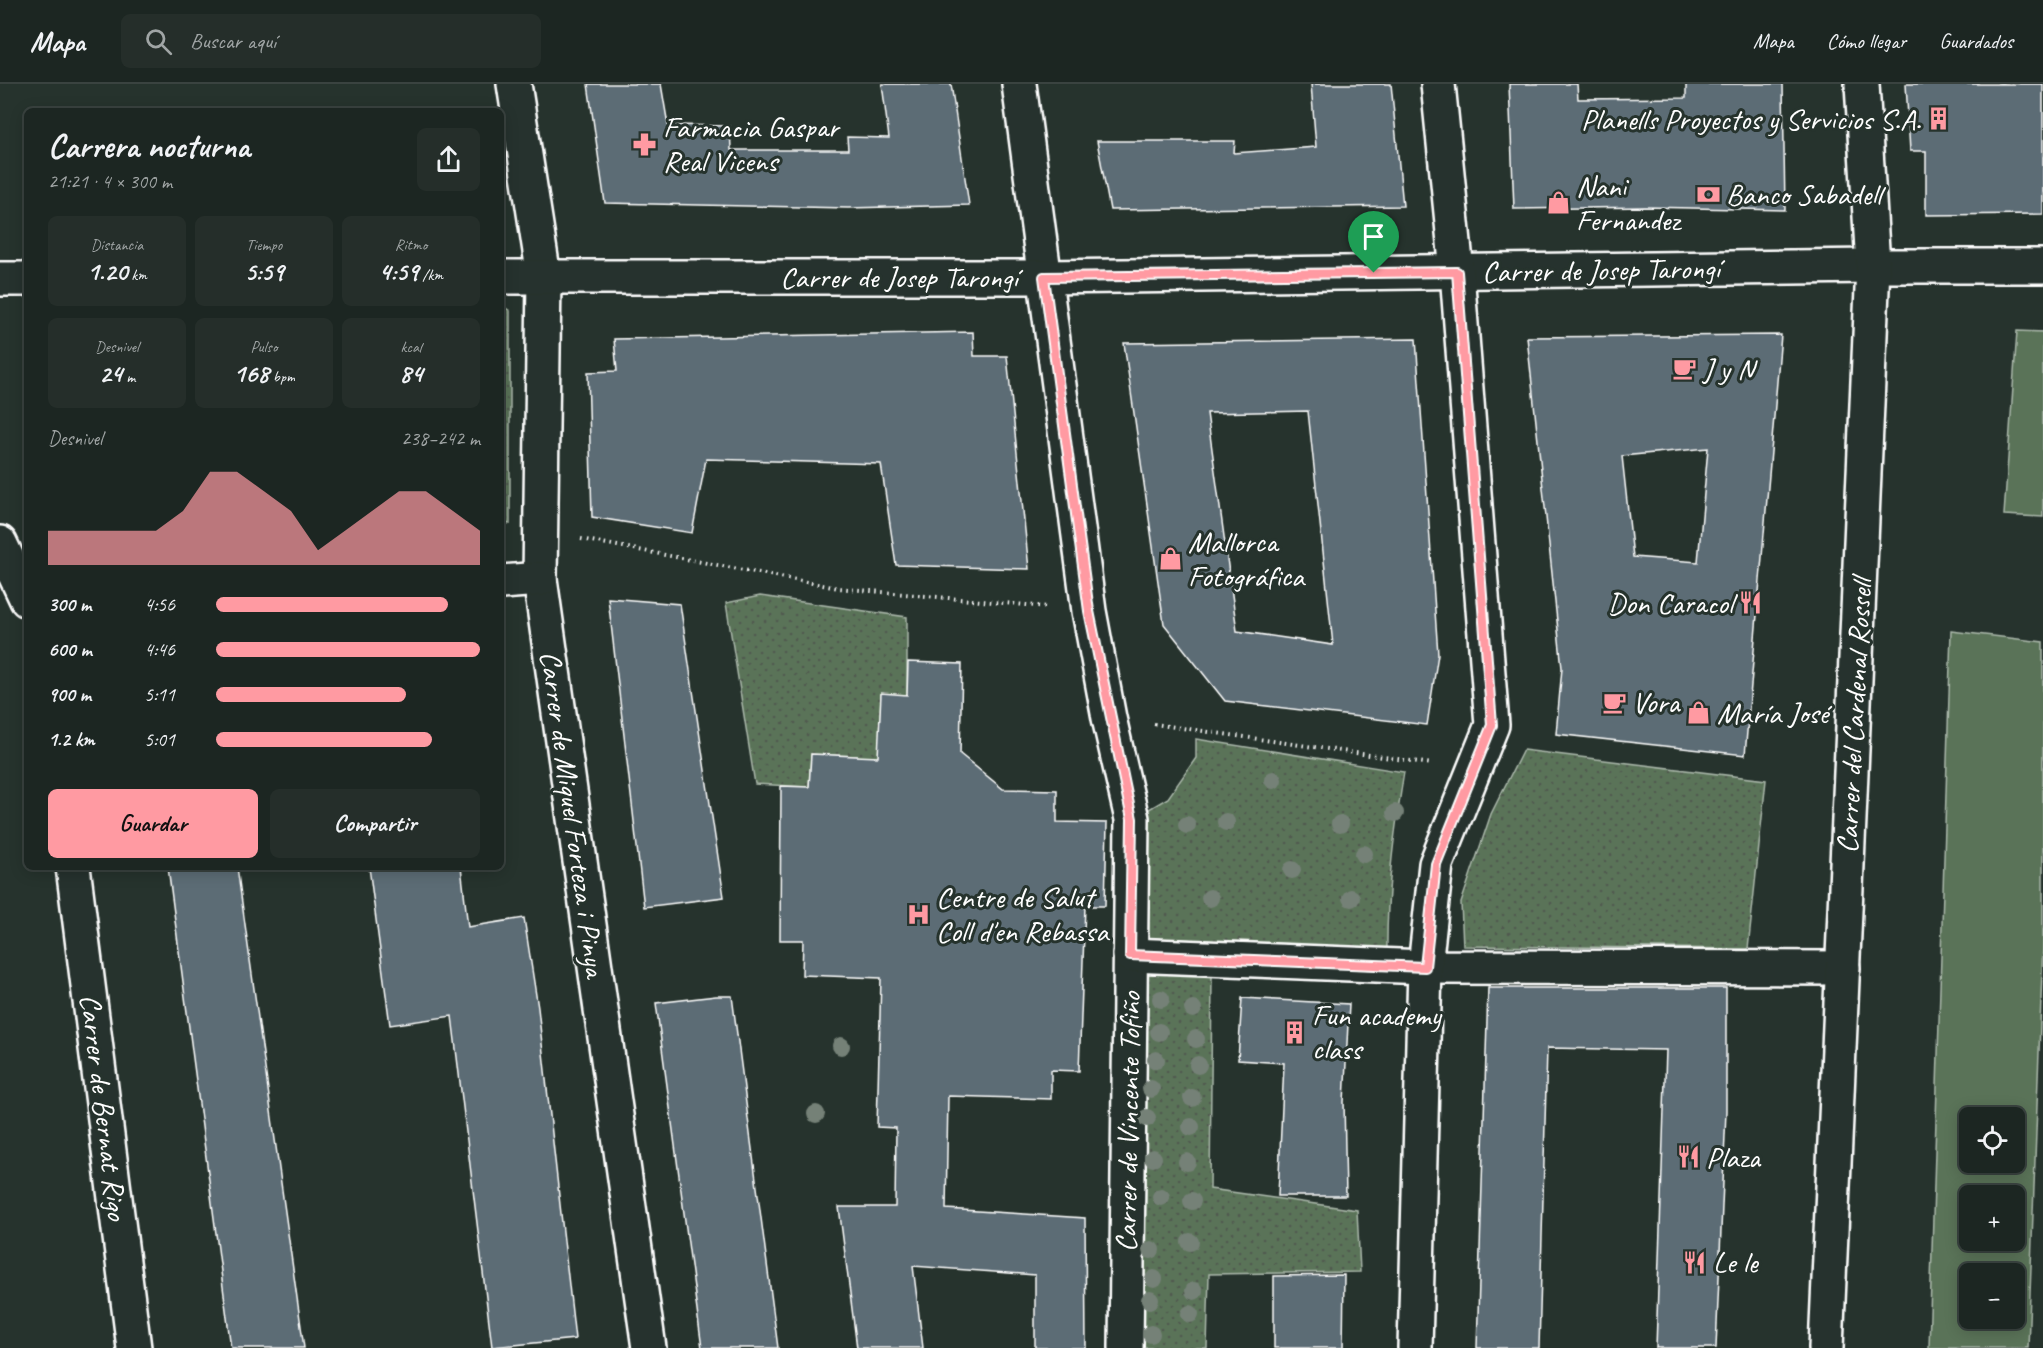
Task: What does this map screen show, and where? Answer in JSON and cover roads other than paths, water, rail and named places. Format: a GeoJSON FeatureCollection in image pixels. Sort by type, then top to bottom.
{"type":"FeatureCollection","features":[{"type":"Feature","properties":{"kind":"street","name":"Carrer de Miquel Forteza i Pinya"},"geometry":{"type":"LineString","coordinates":[[514,84],[544,277],[540,579],[648,1348]]}},
{"type":"Feature","properties":{"kind":"street","name":"Carrer de Vincente Tofiño"},"geometry":{"type":"LineString","coordinates":[[1019,84],[1089,611],[1109,718],[1132,819],[1126,1348]]}},
{"type":"Feature","properties":{"kind":"street"},"geometry":{"type":"LineString","coordinates":[[1415,1348],[1425,967],[1436,864],[1492,725],[1457,272],[1438,84]]}},
{"type":"Feature","properties":{"kind":"street","name":"Carrer del Cardenal Rossell"},"geometry":{"type":"LineString","coordinates":[[1826,1348],[1873,266],[1862,84]]}},
{"type":"Feature","properties":{"kind":"street","name":"Carrer de Josep Tarongí"},"geometry":{"type":"LineString","coordinates":[[504,277],[1044,277],[1873,266],[2043,266]]}},
{"type":"Feature","properties":{"kind":"street"},"geometry":{"type":"LineString","coordinates":[[0,279],[24,279]]}},
{"type":"Feature","properties":{"kind":"street"},"geometry":{"type":"LineString","coordinates":[[0,543],[24,594]]}},
{"type":"Feature","properties":{"kind":"street"},"geometry":{"type":"LineString","coordinates":[[504,582],[540,579]]}},
{"type":"Feature","properties":{"kind":"street","name":"Carrer de Bernat Rigo"},"geometry":{"type":"LineString","coordinates":[[73,870],[134,1348]]}},
{"type":"Feature","properties":{"kind":"street"},"geometry":{"type":"LineString","coordinates":[[1130,955],[1425,967],[1843,968]]}},
{"type":"Feature","properties":{"kind":"place","name":"Planells Proyectos y Servicios S.A."},"geometry":{"type":"Point","coordinates":[1939,119]}},
{"type":"Feature","properties":{"kind":"place","name":"Farmacia Gaspar Real Vicens"},"geometry":{"type":"Point","coordinates":[645,144]}},
{"type":"Feature","properties":{"kind":"place","name":"Banco Sabadell"},"geometry":{"type":"Point","coordinates":[1708,194]}},
{"type":"Feature","properties":{"kind":"place","name":"Nani Fernandez"},"geometry":{"type":"Point","coordinates":[1558,203]}},
{"type":"Feature","properties":{"kind":"place","name":"J y N"},"geometry":{"type":"Point","coordinates":[1685,369]}},
{"type":"Feature","properties":{"kind":"place","name":"Mallorca Fotográfica"},"geometry":{"type":"Point","coordinates":[1170,559]}},
{"type":"Feature","properties":{"kind":"place","name":"Don Caracol"},"geometry":{"type":"Point","coordinates":[1751,603]}},
{"type":"Feature","properties":{"kind":"place","name":"Vora"},"geometry":{"type":"Point","coordinates":[1614,702]}},
{"type":"Feature","properties":{"kind":"place","name":"María José"},"geometry":{"type":"Point","coordinates":[1699,713]}},
{"type":"Feature","properties":{"kind":"place","name":"Centre de Salut Coll d'en Rebassa"},"geometry":{"type":"Point","coordinates":[918,914]}},
{"type":"Feature","properties":{"kind":"place","name":"Fun academy class"},"geometry":{"type":"Point","coordinates":[1294,1032]}},
{"type":"Feature","properties":{"kind":"place","name":"Plaza"},"geometry":{"type":"Point","coordinates":[1688,1157]}},
{"type":"Feature","properties":{"kind":"place","name":"Le le"},"geometry":{"type":"Point","coordinates":[1695,1262]}}]}
